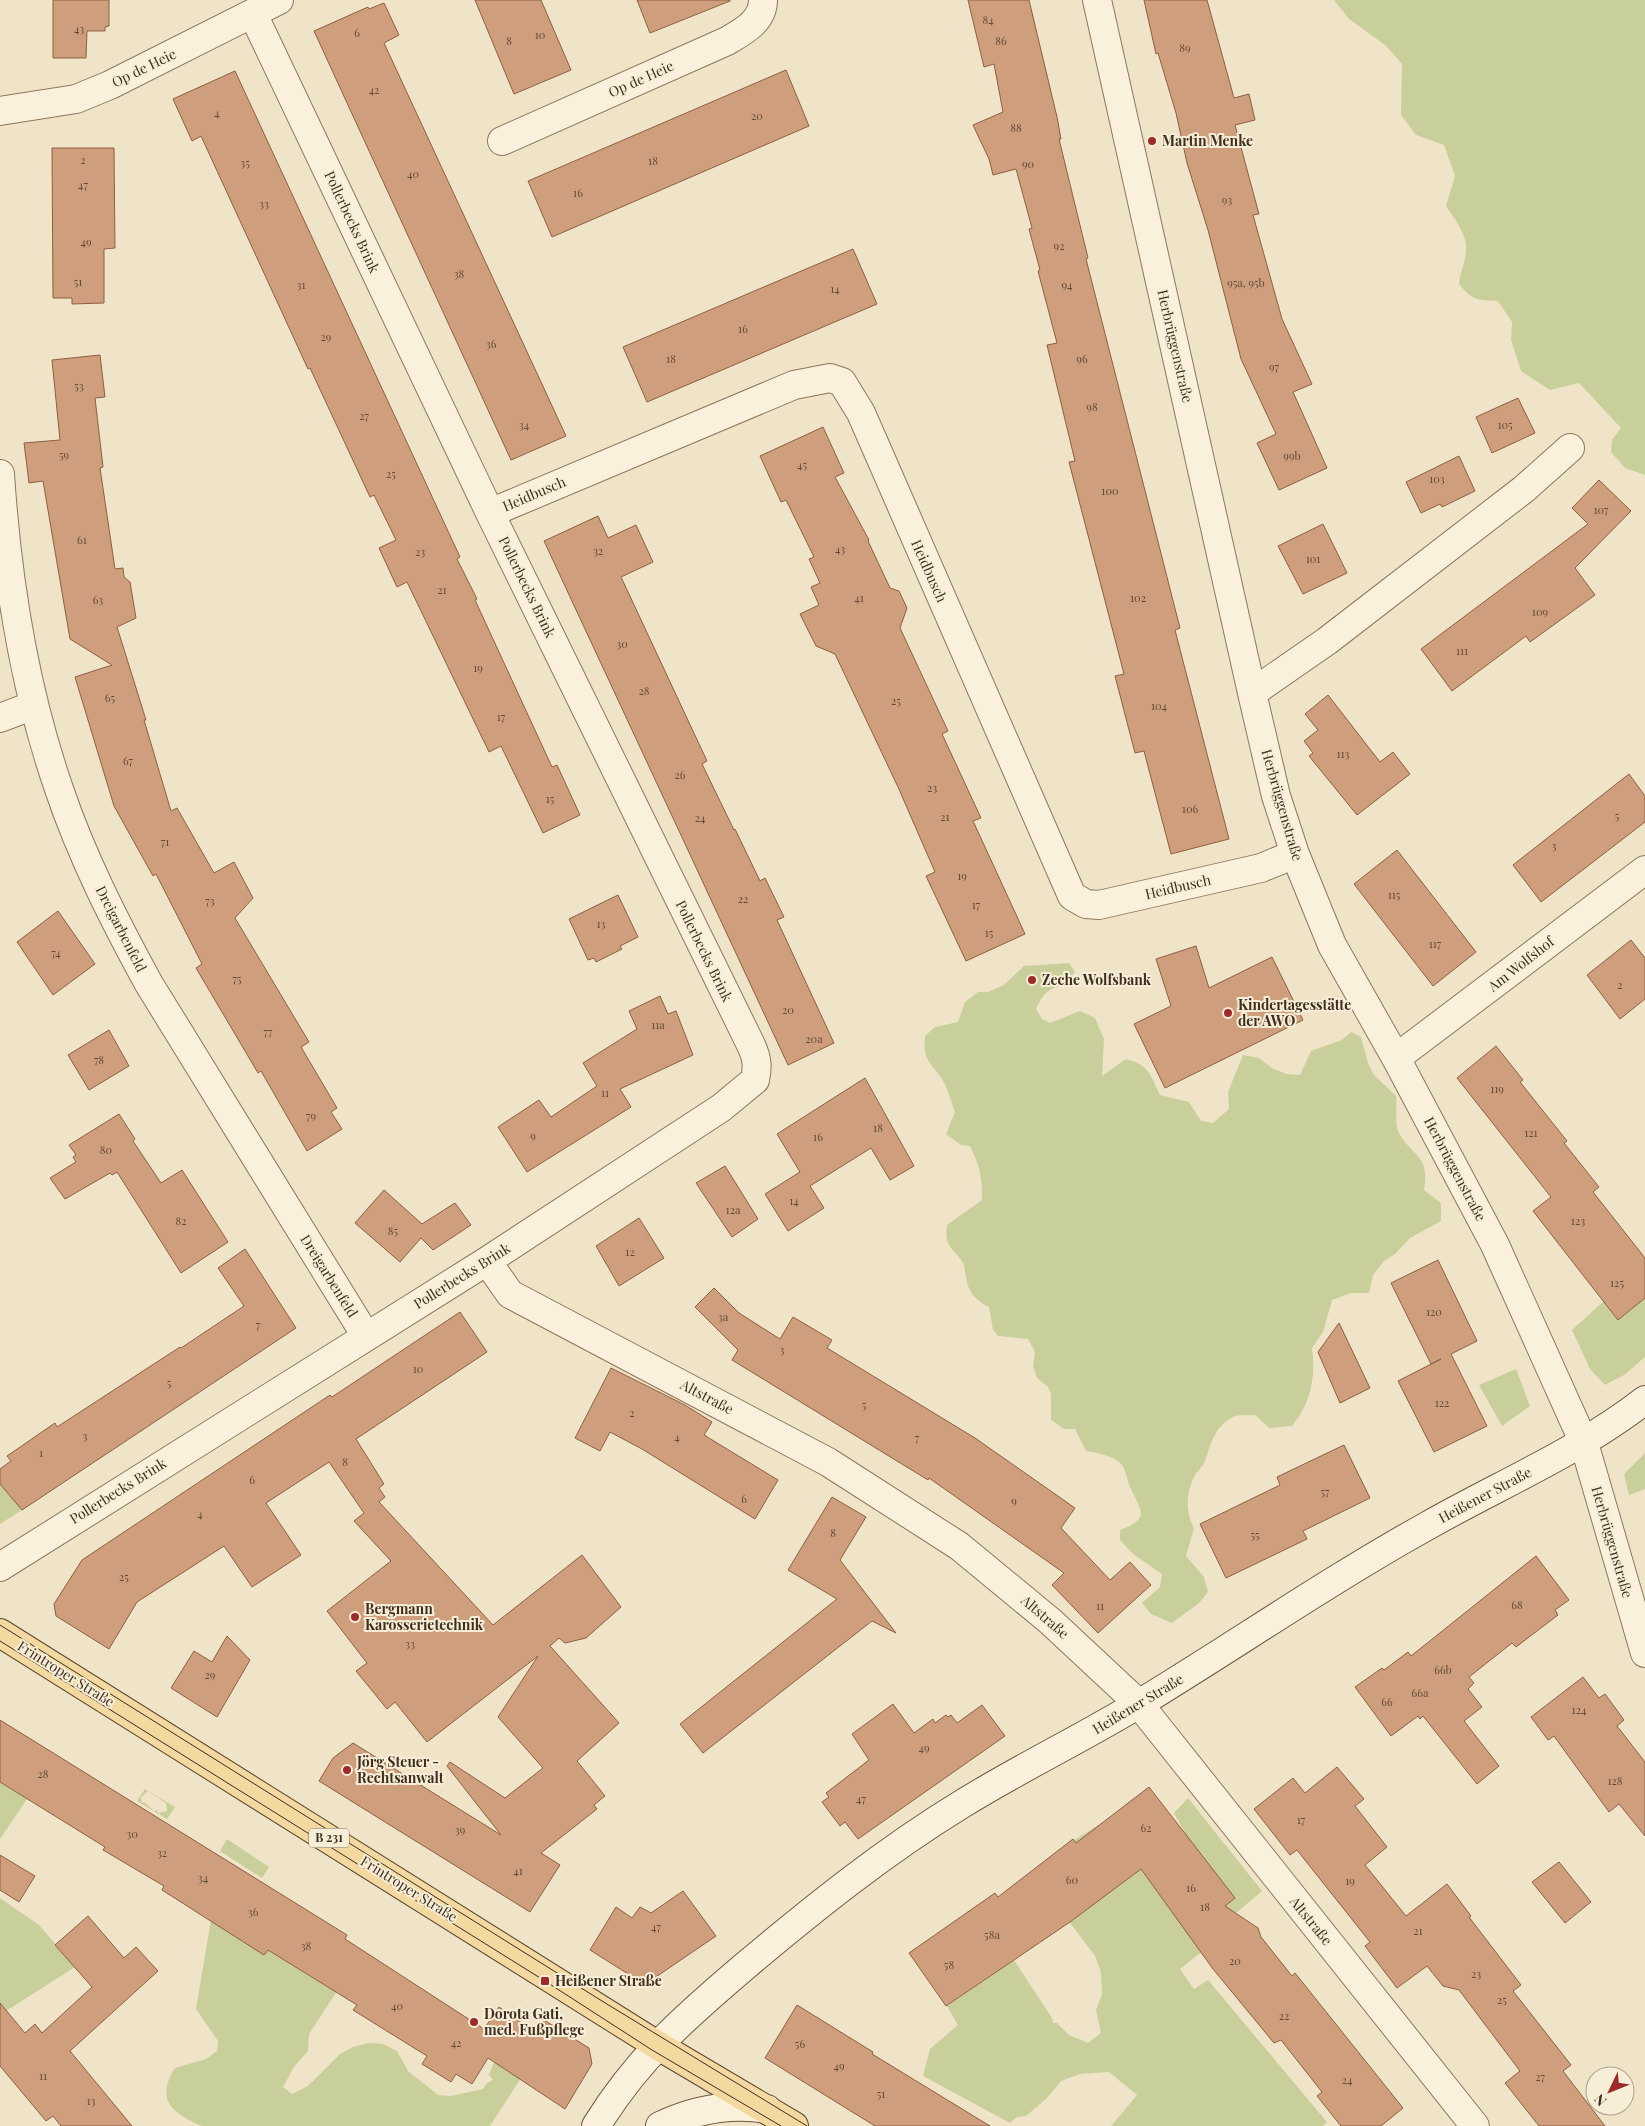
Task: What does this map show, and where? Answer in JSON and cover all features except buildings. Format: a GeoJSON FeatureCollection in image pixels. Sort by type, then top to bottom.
{"type":"FeatureCollection","features":[{"type":"Feature","properties":{"kind":"main road","name":"Frintroper Straße"},"geometry":{"type":"LineString","coordinates":[[0,1633],[657,2045],[794,2126]]}},
{"type":"Feature","properties":{"kind":"street","name":"Op de Heie"},"geometry":{"type":"LineString","coordinates":[[0,111],[76,99],[279,0]]}},
{"type":"Feature","properties":{"kind":"street","name":"Op de Heie"},"geometry":{"type":"LineString","coordinates":[[502,140],[727,41],[746,30],[757,20],[763,8],[763,0]]}},
{"type":"Feature","properties":{"kind":"street","name":"Herbrüggenstraße"},"geometry":{"type":"LineString","coordinates":[[1097,0],[1252,693],[1276,796],[1295,854],[1332,945],[1396,1058],[1495,1245],[1584,1443],[1645,1653]]}},
{"type":"Feature","properties":{"kind":"street","name":"Pollerbecks Brink"},"geometry":{"type":"LineString","coordinates":[[0,1567],[487,1261],[721,1108],[755,1080],[757,1068],[757,1058],[751,1045],[490,513],[253,14]]}},
{"type":"Feature","properties":{"kind":"street","name":"Heidbusch"},"geometry":{"type":"LineString","coordinates":[[490,513],[794,385],[830,378],[842,382],[861,413],[1072,896],[1086,904],[1100,905],[1261,868],[1295,854]]}},
{"type":"Feature","properties":{"kind":"street"},"geometry":{"type":"LineString","coordinates":[[1252,693],[1327,641],[1524,488],[1570,448]]}},
{"type":"Feature","properties":{"kind":"street","name":"Dreigarbenfeld"},"geometry":{"type":"LineString","coordinates":[[0,474],[4,538],[34,705],[59,788],[78,839],[126,942],[149,984],[366,1336]]}},
{"type":"Feature","properties":{"kind":"street"},"geometry":{"type":"LineString","coordinates":[[0,718],[34,705]]}},
{"type":"Feature","properties":{"kind":"street","name":"Am Wolfshof"},"geometry":{"type":"LineString","coordinates":[[1396,1058],[1645,870]]}},
{"type":"Feature","properties":{"kind":"street","name":"Altstraße"},"geometry":{"type":"LineString","coordinates":[[487,1261],[510,1294],[828,1462],[959,1546],[1050,1621],[1139,1704],[1475,2126]]}},
{"type":"Feature","properties":{"kind":"street","name":"Heißener Straße"},"geometry":{"type":"LineString","coordinates":[[596,2126],[616,2092],[680,2022],[766,1948],[902,1843],[961,1804],[1139,1704],[1424,1527],[1584,1443],[1611,1426],[1645,1400]]}},
{"type":"Feature","properties":{"kind":"street"},"geometry":{"type":"LineString","coordinates":[[660,2126],[714,2108],[747,2106],[767,2109]]}},
{"type":"Feature","properties":{"kind":"green space"},"geometry":{"type":"Polygon","coordinates":[[[1334,0],[1645,0],[1645,475],[1625,468],[1611,452],[1612,440],[1621,428],[1579,383],[1550,390],[1521,371],[1511,340],[1512,322],[1498,301],[1472,297],[1459,284],[1465,258],[1466,243],[1459,226],[1446,206],[1455,176],[1444,145],[1416,135],[1401,115],[1402,64],[1385,45],[1349,19],[1334,0]]]}},
{"type":"Feature","properties":{"kind":"green space"},"geometry":{"type":"Polygon","coordinates":[[[1069,963],[1075,972],[1064,985],[1047,992],[1038,1004],[1036,1009],[1042,1019],[1050,1023],[1080,1011],[1095,1018],[1104,1039],[1102,1076],[1126,1059],[1134,1061],[1148,1071],[1160,1095],[1189,1102],[1201,1121],[1213,1123],[1229,1109],[1228,1092],[1243,1055],[1259,1058],[1272,1068],[1286,1074],[1300,1075],[1311,1051],[1342,1040],[1351,1032],[1361,1037],[1368,1063],[1374,1075],[1396,1096],[1397,1128],[1403,1140],[1422,1162],[1425,1178],[1424,1190],[1441,1203],[1441,1221],[1410,1238],[1395,1254],[1384,1261],[1373,1275],[1369,1293],[1351,1293],[1332,1300],[1323,1332],[1312,1348],[1313,1369],[1308,1399],[1292,1426],[1269,1428],[1255,1415],[1241,1415],[1227,1421],[1217,1431],[1204,1463],[1191,1483],[1188,1496],[1189,1516],[1194,1528],[1186,1556],[1204,1577],[1208,1592],[1199,1603],[1172,1623],[1151,1614],[1142,1603],[1160,1587],[1162,1574],[1133,1554],[1120,1540],[1120,1530],[1136,1522],[1141,1513],[1124,1467],[1112,1458],[1086,1451],[1075,1429],[1064,1429],[1051,1420],[1051,1394],[1048,1387],[1037,1378],[1033,1366],[1035,1352],[1028,1339],[998,1336],[993,1330],[989,1307],[977,1299],[971,1292],[963,1263],[950,1247],[946,1233],[947,1225],[982,1200],[982,1185],[978,1165],[970,1146],[961,1145],[946,1134],[955,1112],[944,1083],[926,1056],[925,1036],[935,1027],[958,1022],[965,1002],[978,992],[988,992],[1004,985],[1024,966],[1069,963]]]}},
{"type":"Feature","properties":{"kind":"green space"},"geometry":{"type":"Polygon","coordinates":[[[1645,1298],[1645,1357],[1624,1375],[1605,1385],[1590,1369],[1572,1330],[1604,1301],[1618,1320],[1645,1298]]]}},
{"type":"Feature","properties":{"kind":"green space"},"geometry":{"type":"Polygon","coordinates":[[[1516,1369],[1530,1406],[1502,1426],[1479,1385],[1516,1369]]]}},
{"type":"Feature","properties":{"kind":"green space"},"geometry":{"type":"Polygon","coordinates":[[[1645,1453],[1645,1489],[1629,1495],[1624,1474],[1645,1453]]]}},
{"type":"Feature","properties":{"kind":"green space"},"geometry":{"type":"Polygon","coordinates":[[[0,1484],[22,1510],[0,1524],[0,1484]]]}},
{"type":"Feature","properties":{"kind":"green space"},"geometry":{"type":"Polygon","coordinates":[[[0,1782],[27,1799],[0,1839],[0,1782]]]}},
{"type":"Feature","properties":{"kind":"green space"},"geometry":{"type":"Polygon","coordinates":[[[145,1789],[175,1807],[167,1819],[137,1801],[145,1789]],[[148,1791],[141,1797],[142,1803],[144,1802],[154,1811],[157,1810],[158,1813],[167,1811],[166,1803],[148,1791]]]}},
{"type":"Feature","properties":{"kind":"green space"},"geometry":{"type":"Polygon","coordinates":[[[1188,1798],[1262,1891],[1208,1937],[1206,1861],[1203,1951],[1180,1969],[1194,1989],[1208,1980],[1327,2122],[1323,2126],[1111,2126],[1137,2095],[1109,2072],[1080,2074],[1061,2081],[1047,2098],[1026,2116],[1017,2117],[1010,2123],[923,2076],[930,2049],[958,2025],[947,2006],[1014,1960],[1052,2018],[1053,2023],[1057,2023],[1069,2035],[1088,2043],[1101,2033],[1096,2010],[1102,1994],[1101,1973],[1095,1956],[1031,1871],[1071,1920],[1071,1842],[1105,1821],[1141,1870],[1186,1835],[1174,1813],[1188,1798]]]}},
{"type":"Feature","properties":{"kind":"green space"},"geometry":{"type":"Polygon","coordinates":[[[227,1839],[269,1867],[262,1878],[220,1851],[227,1839]]]}},
{"type":"Feature","properties":{"kind":"green space"},"geometry":{"type":"Polygon","coordinates":[[[0,1898],[39,1925],[75,1967],[6,2011],[0,2003],[0,1898]]]}},
{"type":"Feature","properties":{"kind":"green space"},"geometry":{"type":"Polygon","coordinates":[[[211,1920],[268,1950],[319,1982],[361,1954],[309,2034],[308,2051],[294,2067],[283,2087],[292,2094],[308,2086],[340,2054],[353,2047],[369,2043],[383,2044],[397,2051],[408,2071],[438,2095],[451,2096],[483,2089],[487,2083],[493,2080],[489,2075],[496,2057],[523,2075],[490,2126],[202,2126],[191,2121],[182,2116],[170,2104],[167,2097],[167,2089],[169,2079],[175,2068],[206,2059],[217,2051],[218,2041],[196,2009],[211,1920]]]}},
{"type":"Feature","properties":{"kind":"tram line"},"geometry":{"type":"LineString","coordinates":[[0,1625],[602,2001],[807,2126]]}},
{"type":"Feature","properties":{"kind":"tram line"},"geometry":{"type":"LineString","coordinates":[[0,1641],[545,1981],[652,2050],[781,2126]]}},
{"type":"Feature","properties":{"kind":"place","name":"Martin Menke"},"geometry":{"type":"Point","coordinates":[1152,141]}},
{"type":"Feature","properties":{"kind":"place","name":"Zeche Wolfsbank"},"geometry":{"type":"Point","coordinates":[1032,980]}},
{"type":"Feature","properties":{"kind":"place","name":"Kindertagesstätte der AWO"},"geometry":{"type":"Point","coordinates":[1228,1013]}},
{"type":"Feature","properties":{"kind":"place","name":"Bergmann Karosserietechnik"},"geometry":{"type":"Point","coordinates":[355,1617]}},
{"type":"Feature","properties":{"kind":"place","name":"Jörg Steuer - Rechtsanwalt"},"geometry":{"type":"Point","coordinates":[347,1770]}},
{"type":"Feature","properties":{"kind":"place","name":"Heißener Straße"},"geometry":{"type":"Point","coordinates":[545,1981]}},
{"type":"Feature","properties":{"kind":"place","name":"Dorota Gati, med. Fußpflege"},"geometry":{"type":"Point","coordinates":[474,2022]}}]}
